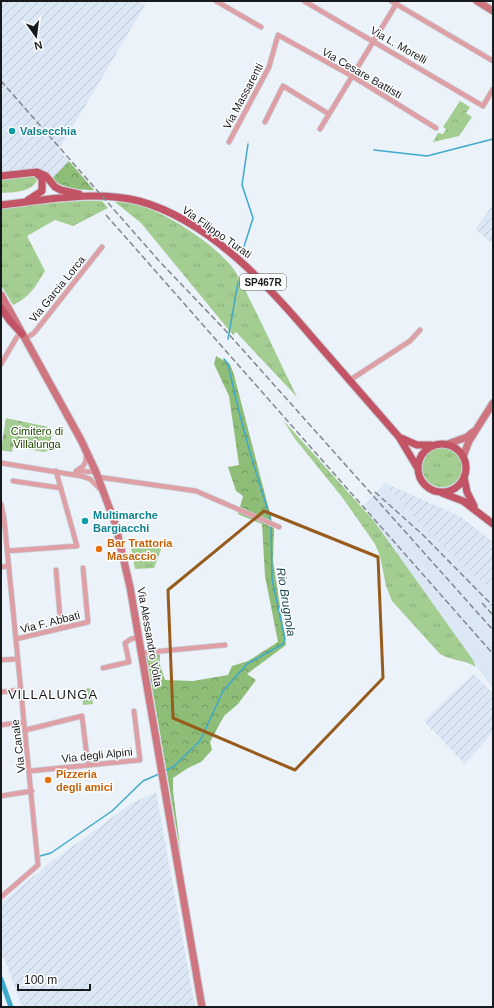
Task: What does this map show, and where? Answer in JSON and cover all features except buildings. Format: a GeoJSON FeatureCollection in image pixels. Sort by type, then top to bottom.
{"type":"FeatureCollection","features":[{"type":"Feature","properties":{"kind":"main road"},"geometry":{"type":"LineString","coordinates":[[477,1],[493,11]]}},
{"type":"Feature","properties":{"kind":"main road"},"geometry":{"type":"LineString","coordinates":[[23,202],[42,191],[42,178],[32,172]]}},
{"type":"Feature","properties":{"kind":"main road"},"geometry":{"type":"LineString","coordinates":[[1,176],[32,172],[43,174],[61,190],[83,196]]}},
{"type":"Feature","properties":{"kind":"main road","name":"Via Filippo Turati"},"geometry":{"type":"LineString","coordinates":[[1,205],[83,196],[109,197],[138,201],[164,210],[197,229],[225,248],[263,281],[399,437],[417,467]]}},
{"type":"Feature","properties":{"kind":"main road","name":"Via Alessandro Volta"},"geometry":{"type":"LineString","coordinates":[[1,295],[81,440],[105,493],[125,559],[202,1007]]}},
{"type":"Feature","properties":{"kind":"main road"},"geometry":{"type":"LineString","coordinates":[[1,308],[24,337]]}},
{"type":"Feature","properties":{"kind":"main road","name":"SP467R"},"geometry":{"type":"LineString","coordinates":[[464,477],[466,467],[464,457],[477,428],[493,403]]}},
{"type":"Feature","properties":{"kind":"main road","name":"SP467R"},"geometry":{"type":"LineString","coordinates":[[432,445],[448,444],[467,438],[477,428]]}},
{"type":"Feature","properties":{"kind":"main road","name":"Via Filippo Turati"},"geometry":{"type":"LineString","coordinates":[[399,437],[417,445],[432,445]]}},
{"type":"Feature","properties":{"kind":"main road"},"geometry":{"type":"LineString","coordinates":[[448,444],[460,451],[464,457]]}},
{"type":"Feature","properties":{"kind":"main road"},"geometry":{"type":"LineString","coordinates":[[417,467],[421,454],[432,445]]}},
{"type":"Feature","properties":{"kind":"main road","name":"SP467R"},"geometry":{"type":"LineString","coordinates":[[417,467],[423,484],[438,492]]}},
{"type":"Feature","properties":{"kind":"main road"},"geometry":{"type":"LineString","coordinates":[[438,492],[454,489],[464,477]]}},
{"type":"Feature","properties":{"kind":"main road"},"geometry":{"type":"LineString","coordinates":[[464,477],[467,492],[478,511]]}},
{"type":"Feature","properties":{"kind":"main road"},"geometry":{"type":"LineString","coordinates":[[438,492],[457,498],[478,511],[493,524]]}},
{"type":"Feature","properties":{"kind":"street"},"geometry":{"type":"LineString","coordinates":[[216,1],[261,27]]}},
{"type":"Feature","properties":{"kind":"street","name":"Via L. Morelli"},"geometry":{"type":"LineString","coordinates":[[304,1],[374,40],[483,106],[493,89]]}},
{"type":"Feature","properties":{"kind":"street"},"geometry":{"type":"LineString","coordinates":[[391,1],[397,3],[493,61]]}},
{"type":"Feature","properties":{"kind":"street"},"geometry":{"type":"LineString","coordinates":[[320,129],[397,3]]}},
{"type":"Feature","properties":{"kind":"street","name":"Via Cesare Battisti"},"geometry":{"type":"LineString","coordinates":[[278,35],[352,76],[436,128]]}},
{"type":"Feature","properties":{"kind":"street","name":"Via Massarenti"},"geometry":{"type":"LineString","coordinates":[[229,142],[270,67],[278,35]]}},
{"type":"Feature","properties":{"kind":"street"},"geometry":{"type":"LineString","coordinates":[[265,122],[283,86],[329,114]]}},
{"type":"Feature","properties":{"kind":"street","name":"Via Garcia Lorca"},"geometry":{"type":"LineString","coordinates":[[1,364],[17,337],[24,337],[34,333],[102,247]]}},
{"type":"Feature","properties":{"kind":"street"},"geometry":{"type":"LineString","coordinates":[[350,380],[410,341],[420,330]]}},
{"type":"Feature","properties":{"kind":"street"},"geometry":{"type":"LineString","coordinates":[[69,473],[84,466],[86,461],[81,440]]}},
{"type":"Feature","properties":{"kind":"street"},"geometry":{"type":"LineString","coordinates":[[1,463],[81,476],[90,479],[105,493]]}},
{"type":"Feature","properties":{"kind":"street"},"geometry":{"type":"LineString","coordinates":[[7,551],[77,546],[56,471]]}},
{"type":"Feature","properties":{"kind":"street"},"geometry":{"type":"LineString","coordinates":[[76,471],[196,491],[279,527]]}},
{"type":"Feature","properties":{"kind":"street"},"geometry":{"type":"LineString","coordinates":[[81,476],[97,475]]}},
{"type":"Feature","properties":{"kind":"street"},"geometry":{"type":"LineString","coordinates":[[14,481],[61,488]]}},
{"type":"Feature","properties":{"kind":"street","name":"Via Canale"},"geometry":{"type":"LineString","coordinates":[[1,504],[16,639],[20,690],[26,730],[38,865],[1,897]]}},
{"type":"Feature","properties":{"kind":"street"},"geometry":{"type":"LineString","coordinates":[[108,529],[116,528]]}},
{"type":"Feature","properties":{"kind":"street"},"geometry":{"type":"LineString","coordinates":[[1,567],[8,566]]}},
{"type":"Feature","properties":{"kind":"street","name":"Via F. Abbati"},"geometry":{"type":"LineString","coordinates":[[16,639],[88,622],[83,568]]}},
{"type":"Feature","properties":{"kind":"street"},"geometry":{"type":"LineString","coordinates":[[56,570],[61,628]]}},
{"type":"Feature","properties":{"kind":"street"},"geometry":{"type":"LineString","coordinates":[[103,668],[129,662],[126,643],[131,639],[139,637]]}},
{"type":"Feature","properties":{"kind":"street"},"geometry":{"type":"LineString","coordinates":[[141,653],[225,645]]}},
{"type":"Feature","properties":{"kind":"street"},"geometry":{"type":"LineString","coordinates":[[1,660],[18,659]]}},
{"type":"Feature","properties":{"kind":"street"},"geometry":{"type":"LineString","coordinates":[[1,692],[20,690]]}},
{"type":"Feature","properties":{"kind":"street","name":"Via degli Alpini"},"geometry":{"type":"LineString","coordinates":[[30,771],[140,760],[134,711]]}},
{"type":"Feature","properties":{"kind":"street"},"geometry":{"type":"LineString","coordinates":[[26,730],[82,716],[88,765]]}},
{"type":"Feature","properties":{"kind":"street"},"geometry":{"type":"LineString","coordinates":[[1,725],[24,722]]}},
{"type":"Feature","properties":{"kind":"street"},"geometry":{"type":"LineString","coordinates":[[1,796],[32,791]]}},
{"type":"Feature","properties":{"kind":"highlighted area"},"geometry":{"type":"Polygon","coordinates":[[[264,511],[378,557],[383,678],[295,770],[173,718],[168,590],[264,511]]]}},
{"type":"Feature","properties":{"kind":"shaded area"},"geometry":{"type":"Polygon","coordinates":[[[1,1],[139,1],[145,5],[59,150],[69,161],[52,179],[44,172],[1,174],[1,1]]]}},
{"type":"Feature","properties":{"kind":"shaded area"},"geometry":{"type":"Polygon","coordinates":[[[493,205],[493,244],[475,229],[493,205]]]}},
{"type":"Feature","properties":{"kind":"shaded area"},"geometry":{"type":"Polygon","coordinates":[[[385,483],[461,517],[493,542],[493,689],[363,506],[385,483]]]}},
{"type":"Feature","properties":{"kind":"shaded area"},"geometry":{"type":"Polygon","coordinates":[[[385,483],[461,517],[493,544],[493,589],[475,576],[422,526],[385,483]]]}},
{"type":"Feature","properties":{"kind":"shaded area"},"geometry":{"type":"Polygon","coordinates":[[[473,674],[493,693],[493,732],[465,764],[424,721],[473,674]]]}},
{"type":"Feature","properties":{"kind":"shaded area"},"geometry":{"type":"Polygon","coordinates":[[[156,792],[195,1007],[22,1007],[4,957],[1,958],[1,903],[51,862],[132,803],[156,792]]]}},
{"type":"Feature","properties":{"kind":"green space"},"geometry":{"type":"Polygon","coordinates":[[[460,101],[470,107],[466,113],[472,117],[459,136],[433,142],[438,133],[443,134],[446,129],[443,127],[460,101]]]}},
{"type":"Feature","properties":{"kind":"green space"},"geometry":{"type":"Polygon","coordinates":[[[69,161],[94,190],[72,188],[60,184],[52,179],[69,161]]]}},
{"type":"Feature","properties":{"kind":"green space"},"geometry":{"type":"Polygon","coordinates":[[[34,176],[37,181],[30,188],[16,192],[1,193],[1,180],[34,176]]]}},
{"type":"Feature","properties":{"kind":"green space"},"geometry":{"type":"Polygon","coordinates":[[[81,201],[102,201],[108,208],[73,226],[55,220],[27,236],[45,271],[28,295],[13,305],[1,285],[1,209],[15,206],[81,201]]]}},
{"type":"Feature","properties":{"kind":"green space"},"geometry":{"type":"Polygon","coordinates":[[[115,202],[129,203],[145,207],[163,215],[198,236],[226,260],[241,281],[297,397],[236,332],[233,335],[141,223],[115,202]]]}},
{"type":"Feature","properties":{"kind":"green space"},"geometry":{"type":"Polygon","coordinates":[[[216,356],[230,364],[234,375],[274,529],[273,561],[286,645],[247,674],[256,680],[238,704],[224,716],[210,742],[212,750],[201,762],[188,768],[173,778],[173,791],[181,855],[149,669],[160,665],[165,680],[193,681],[228,675],[232,666],[248,661],[278,642],[265,576],[262,524],[238,514],[243,496],[236,491],[228,467],[239,465],[229,396],[214,364],[216,356]]]}},
{"type":"Feature","properties":{"kind":"green space","name":"Cimitero di Villalunga"},"geometry":{"type":"Polygon","coordinates":[[[6,418],[48,427],[52,432],[49,450],[44,452],[13,446],[12,452],[1,450],[6,418]]]}},
{"type":"Feature","properties":{"kind":"green space"},"geometry":{"type":"Polygon","coordinates":[[[283,420],[374,521],[473,660],[476,667],[440,654],[392,601],[386,586],[380,556],[375,544],[342,497],[295,439],[283,420]]]}},
{"type":"Feature","properties":{"kind":"green space"},"geometry":{"type":"Polygon","coordinates":[[[446,447],[453,450],[459,456],[462,467],[461,475],[453,484],[446,487],[438,487],[431,484],[423,475],[422,463],[425,456],[434,448],[446,447]]]}},
{"type":"Feature","properties":{"kind":"green space"},"geometry":{"type":"Polygon","coordinates":[[[130,543],[162,547],[154,568],[135,569],[130,543]]]}},
{"type":"Feature","properties":{"kind":"green space"},"geometry":{"type":"Polygon","coordinates":[[[160,654],[160,665],[149,669],[146,656],[160,654]]]}},
{"type":"Feature","properties":{"kind":"green space"},"geometry":{"type":"Polygon","coordinates":[[[90,688],[93,704],[83,705],[81,690],[90,688]]]}},
{"type":"Feature","properties":{"kind":"waterway"},"geometry":{"type":"LineString","coordinates":[[374,150],[427,156],[493,139]]}},
{"type":"Feature","properties":{"kind":"waterway","name":"Rio Brugnola"},"geometry":{"type":"LineString","coordinates":[[242,253],[253,218],[242,185],[248,144]]}},
{"type":"Feature","properties":{"kind":"waterway","name":"Rio Brugnola"},"geometry":{"type":"LineString","coordinates":[[228,339],[238,282]]}},
{"type":"Feature","properties":{"kind":"waterway","name":"Rio Brugnola"},"geometry":{"type":"LineString","coordinates":[[224,359],[228,364],[252,460],[270,516],[270,522]]}},
{"type":"Feature","properties":{"kind":"waterway","name":"Rio Brugnola"},"geometry":{"type":"LineString","coordinates":[[164,771],[173,767],[200,741],[223,691],[247,664],[283,644],[285,639],[272,579],[271,526]]}},
{"type":"Feature","properties":{"kind":"waterway","name":"Rio Brugnola"},"geometry":{"type":"LineString","coordinates":[[40,856],[51,853],[112,811],[143,781],[159,774]]}},
{"type":"Feature","properties":{"kind":"waterway"},"geometry":{"type":"LineString","coordinates":[[1,979],[11,1007]]}},
{"type":"Feature","properties":{"kind":"railway"},"geometry":{"type":"LineString","coordinates":[[1,81],[160,262],[226,331],[493,630]]}},
{"type":"Feature","properties":{"kind":"railway"},"geometry":{"type":"LineString","coordinates":[[106,215],[493,654]]}},
{"type":"Feature","properties":{"kind":"railway"},"geometry":{"type":"LineString","coordinates":[[375,492],[423,535],[493,606]]}},
{"type":"Feature","properties":{"kind":"railway"},"geometry":{"type":"LineString","coordinates":[[482,603],[493,615]]}},
{"type":"Feature","properties":{"kind":"place","name":"Valsecchia"},"geometry":{"type":"Point","coordinates":[12,131]}},
{"type":"Feature","properties":{"kind":"place","name":"Multimarche Bargiacchi"},"geometry":{"type":"Point","coordinates":[85,521]}},
{"type":"Feature","properties":{"kind":"place","name":"Bar Trattoria Masaccio"},"geometry":{"type":"Point","coordinates":[99,549]}},
{"type":"Feature","properties":{"kind":"place","name":"Pizzeria degli amici"},"geometry":{"type":"Point","coordinates":[48,780]}},
{"type":"Feature","properties":{"kind":"district","name":"VILLALUNGA"},"geometry":{"type":"Point","coordinates":[53,694]}}]}
